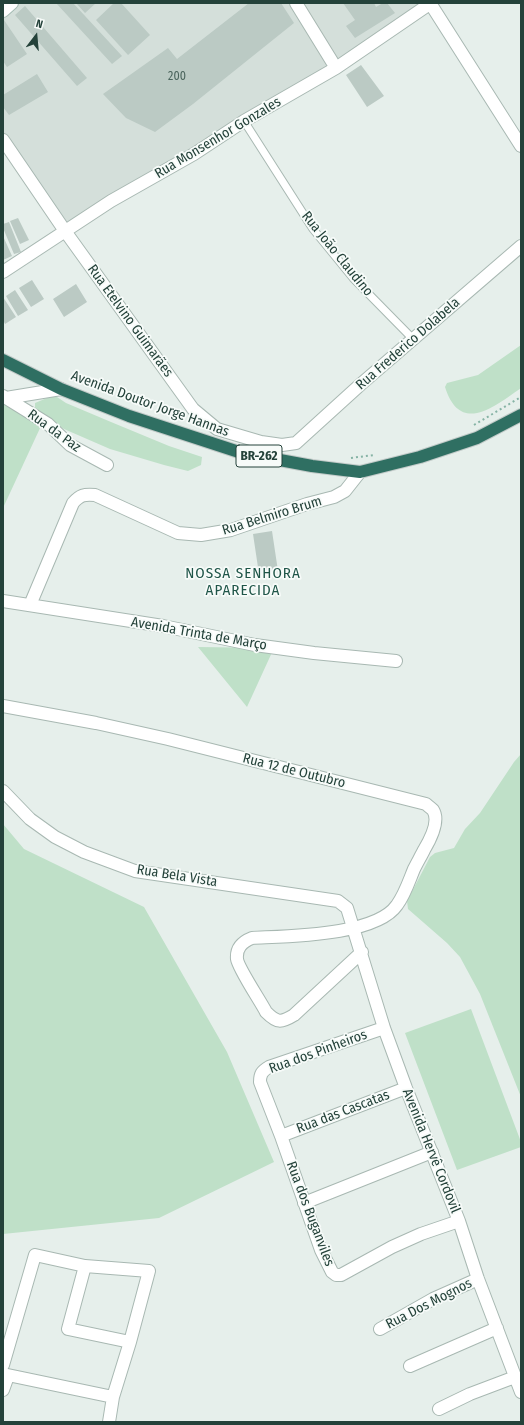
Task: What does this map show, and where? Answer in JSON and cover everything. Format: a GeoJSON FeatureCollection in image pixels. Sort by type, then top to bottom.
{"type":"FeatureCollection","features":[{"type":"Feature","properties":{"kind":"highway","name":"Avenida Doutor Jorge Hannas"},"geometry":{"type":"LineString","coordinates":[[3,360],[62,389],[129,416],[242,453],[312,466],[360,472],[420,457],[477,438],[521,415]]}},
{"type":"Feature","properties":{"kind":"street"},"geometry":{"type":"LineString","coordinates":[[3,11],[12,3]]}},
{"type":"Feature","properties":{"kind":"street"},"geometry":{"type":"LineString","coordinates":[[296,3],[336,68]]}},
{"type":"Feature","properties":{"kind":"street"},"geometry":{"type":"LineString","coordinates":[[430,3],[521,146]]}},
{"type":"Feature","properties":{"kind":"street","name":"Rua Monsenhor Gonzales"},"geometry":{"type":"LineString","coordinates":[[3,272],[112,201],[194,154],[244,122],[336,68],[430,3]]}},
{"type":"Feature","properties":{"kind":"street","name":"Rua Etelvino Guimarães"},"geometry":{"type":"LineString","coordinates":[[3,140],[65,231],[193,409],[217,429],[261,442],[282,446],[296,443]]}},
{"type":"Feature","properties":{"kind":"street","name":"Rua Frederico Dolabela"},"geometry":{"type":"LineString","coordinates":[[296,443],[521,246]]}},
{"type":"Feature","properties":{"kind":"street"},"geometry":{"type":"LineString","coordinates":[[5,397],[62,389]]}},
{"type":"Feature","properties":{"kind":"street","name":"Rua da Paz"},"geometry":{"type":"LineString","coordinates":[[5,397],[48,424],[70,445],[107,465]]}},
{"type":"Feature","properties":{"kind":"street","name":"Rua Belmiro Brum"},"geometry":{"type":"LineString","coordinates":[[30,605],[73,504],[79,496],[86,494],[95,495],[178,533],[201,535],[231,530],[307,504],[334,497],[345,491],[360,472]]}},
{"type":"Feature","properties":{"kind":"street","name":"Avenida Trinta de Março"},"geometry":{"type":"LineString","coordinates":[[3,601],[163,626],[261,646],[396,661]]}},
{"type":"Feature","properties":{"kind":"street","name":"Rua 12 de Outubro"},"geometry":{"type":"LineString","coordinates":[[3,706],[96,723],[168,739],[426,804],[433,810],[435,818],[431,839],[415,867],[397,906],[391,912],[355,929],[313,935],[252,938],[241,944],[237,961],[266,1012],[273,1019],[280,1021],[286,1020],[294,1015],[362,952]]}},
{"type":"Feature","properties":{"kind":"street","name":"Rua Bela Vista"},"geometry":{"type":"LineString","coordinates":[[3,791],[30,819],[55,837],[84,852],[135,871],[338,901],[347,908]]}},
{"type":"Feature","properties":{"kind":"street","name":"Avenida Hervê Cordovil"},"geometry":{"type":"LineString","coordinates":[[347,908],[355,929],[384,1028],[406,1088],[459,1220],[478,1279],[498,1328],[521,1392]]}},
{"type":"Feature","properties":{"kind":"street","name":"Rua dos Pinheiros"},"geometry":{"type":"LineString","coordinates":[[260,1082],[260,1076],[269,1067],[384,1028]]}},
{"type":"Feature","properties":{"kind":"street","name":"Rua dos Buganviles"},"geometry":{"type":"LineString","coordinates":[[260,1082],[281,1136],[321,1250],[332,1272],[336,1275],[341,1275],[392,1247],[420,1234],[459,1220]]}},
{"type":"Feature","properties":{"kind":"street","name":"Rua das Cascatas"},"geometry":{"type":"LineString","coordinates":[[281,1136],[406,1088]]}},
{"type":"Feature","properties":{"kind":"street"},"geometry":{"type":"LineString","coordinates":[[304,1203],[432,1152]]}},
{"type":"Feature","properties":{"kind":"street"},"geometry":{"type":"LineString","coordinates":[[3,1390],[5,1372],[35,1255],[85,1266],[149,1271],[130,1342],[113,1397],[109,1422]]}},
{"type":"Feature","properties":{"kind":"street"},"geometry":{"type":"LineString","coordinates":[[85,1266],[68,1329],[130,1342]]}},
{"type":"Feature","properties":{"kind":"street","name":"Rua Dos Mognos"},"geometry":{"type":"LineString","coordinates":[[380,1329],[433,1299],[478,1279]]}},
{"type":"Feature","properties":{"kind":"street"},"geometry":{"type":"LineString","coordinates":[[410,1366],[498,1328]]}},
{"type":"Feature","properties":{"kind":"street"},"geometry":{"type":"LineString","coordinates":[[5,1372],[113,1397]]}},
{"type":"Feature","properties":{"kind":"street"},"geometry":{"type":"LineString","coordinates":[[439,1409],[470,1394],[515,1376]]}},
{"type":"Feature","properties":{"kind":"lane","name":"Rua João Claudino"},"geometry":{"type":"LineString","coordinates":[[244,122],[313,229],[353,278],[413,339]]}},
{"type":"Feature","properties":{"kind":"path"},"geometry":{"type":"LineString","coordinates":[[473,426],[521,397]]}},
{"type":"Feature","properties":{"kind":"path"},"geometry":{"type":"LineString","coordinates":[[349,459],[378,455]]}},
{"type":"Feature","properties":{"kind":"shaded area"},"geometry":{"type":"Polygon","coordinates":[[[12,3],[431,3],[65,231],[3,140],[3,11],[12,3]]]}},
{"type":"Feature","properties":{"kind":"green space"},"geometry":{"type":"Polygon","coordinates":[[[521,345],[521,388],[500,403],[478,413],[469,413],[459,410],[451,402],[445,387],[447,383],[478,375],[521,345]]]}},
{"type":"Feature","properties":{"kind":"green space"},"geometry":{"type":"Polygon","coordinates":[[[54,395],[66,403],[111,422],[169,446],[202,457],[201,465],[188,471],[164,465],[110,449],[64,429],[35,410],[35,403],[54,395]]]}},
{"type":"Feature","properties":{"kind":"green space"},"geometry":{"type":"Polygon","coordinates":[[[3,402],[41,426],[3,508],[3,402]]]}},
{"type":"Feature","properties":{"kind":"green space"},"geometry":{"type":"Polygon","coordinates":[[[198,647],[274,648],[247,707],[198,647]]]}},
{"type":"Feature","properties":{"kind":"green space"},"geometry":{"type":"Polygon","coordinates":[[[521,754],[521,1097],[480,994],[460,957],[447,943],[408,909],[407,901],[430,857],[435,853],[454,848],[465,829],[480,813],[521,754]]]}},
{"type":"Feature","properties":{"kind":"green space"},"geometry":{"type":"Polygon","coordinates":[[[3,824],[24,849],[144,907],[227,1052],[274,1162],[159,1218],[3,1234],[3,824]]]}},
{"type":"Feature","properties":{"kind":"green space"},"geometry":{"type":"Polygon","coordinates":[[[471,1009],[521,1142],[521,1147],[457,1170],[405,1033],[471,1009]]]}},
{"type":"Feature","properties":{"kind":"building"},"geometry":{"type":"Polygon","coordinates":[[[56,3],[73,3],[122,56],[112,64],[56,3]]]}},
{"type":"Feature","properties":{"kind":"building"},"geometry":{"type":"Polygon","coordinates":[[[76,3],[96,3],[85,13],[76,3]]]}},
{"type":"Feature","properties":{"kind":"building"},"geometry":{"type":"Polygon","coordinates":[[[114,3],[121,3],[150,35],[128,55],[96,20],[114,3]]]}},
{"type":"Feature","properties":{"kind":"building"},"geometry":{"type":"Polygon","coordinates":[[[249,3],[281,3],[294,23],[193,104],[155,132],[126,118],[103,94],[168,48],[177,59],[249,3]]]}},
{"type":"Feature","properties":{"kind":"building"},"geometry":{"type":"Polygon","coordinates":[[[343,3],[374,3],[376,7],[383,3],[387,3],[395,13],[355,38],[346,26],[355,20],[343,3]]]}},
{"type":"Feature","properties":{"kind":"building"},"geometry":{"type":"Polygon","coordinates":[[[25,6],[87,78],[77,86],[15,15],[25,6]]]}},
{"type":"Feature","properties":{"kind":"building"},"geometry":{"type":"Polygon","coordinates":[[[3,20],[27,54],[7,67],[3,61],[3,20]]]}},
{"type":"Feature","properties":{"kind":"building"},"geometry":{"type":"Polygon","coordinates":[[[361,65],[384,96],[367,107],[346,75],[361,65]]]}},
{"type":"Feature","properties":{"kind":"building"},"geometry":{"type":"Polygon","coordinates":[[[37,74],[48,92],[9,115],[3,107],[3,95],[37,74]]]}},
{"type":"Feature","properties":{"kind":"building"},"geometry":{"type":"Polygon","coordinates":[[[18,218],[29,240],[20,244],[10,221],[18,218]]]}},
{"type":"Feature","properties":{"kind":"building"},"geometry":{"type":"Polygon","coordinates":[[[9,222],[21,252],[14,254],[3,228],[3,224],[9,222]]]}},
{"type":"Feature","properties":{"kind":"building"},"geometry":{"type":"Polygon","coordinates":[[[3,236],[12,256],[3,260],[3,236]]]}},
{"type":"Feature","properties":{"kind":"building"},"geometry":{"type":"Polygon","coordinates":[[[32,280],[44,299],[31,307],[19,288],[32,280]]]}},
{"type":"Feature","properties":{"kind":"building"},"geometry":{"type":"Polygon","coordinates":[[[76,284],[87,302],[64,317],[53,299],[76,284]]]}},
{"type":"Feature","properties":{"kind":"building"},"geometry":{"type":"Polygon","coordinates":[[[15,290],[28,310],[18,316],[6,296],[15,290]]]}},
{"type":"Feature","properties":{"kind":"building"},"geometry":{"type":"Polygon","coordinates":[[[3,297],[16,317],[5,324],[3,320],[3,297]]]}},
{"type":"Feature","properties":{"kind":"building"},"geometry":{"type":"Polygon","coordinates":[[[272,531],[278,571],[259,574],[253,534],[272,531]]]}},
{"type":"Feature","properties":{"kind":"district","name":"NOSSA SENHORA APARECIDA"},"geometry":{"type":"Point","coordinates":[243,582]}}]}
